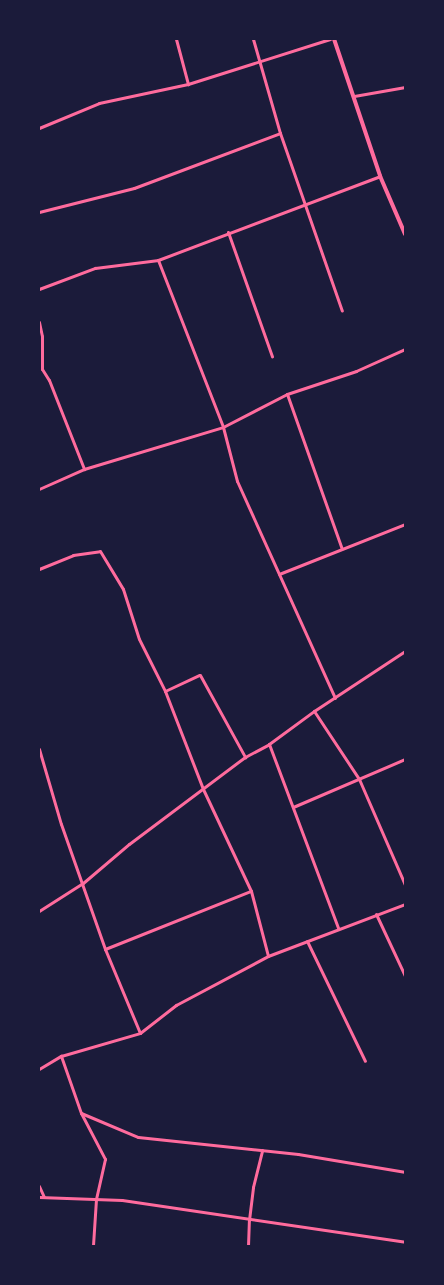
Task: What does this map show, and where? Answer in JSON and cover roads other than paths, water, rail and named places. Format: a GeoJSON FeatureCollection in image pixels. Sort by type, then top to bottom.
{"type":"FeatureCollection","features":[{"type":"Feature","properties":{"kind":"street"},"geometry":{"type":"LineString","coordinates":[[176,39],[188,84]]}},
{"type":"Feature","properties":{"kind":"street"},"geometry":{"type":"LineString","coordinates":[[253,39],[280,132],[342,311]]}},
{"type":"Feature","properties":{"kind":"street"},"geometry":{"type":"LineString","coordinates":[[39,128],[99,103],[188,84],[330,39]]}},
{"type":"Feature","properties":{"kind":"street"},"geometry":{"type":"LineString","coordinates":[[334,39],[380,176],[405,234]]}},
{"type":"Feature","properties":{"kind":"street"},"geometry":{"type":"LineString","coordinates":[[354,96],[405,87]]}},
{"type":"Feature","properties":{"kind":"street"},"geometry":{"type":"LineString","coordinates":[[39,212],[134,188],[280,132]]}},
{"type":"Feature","properties":{"kind":"street"},"geometry":{"type":"LineString","coordinates":[[39,289],[95,268],[158,260],[380,176]]}},
{"type":"Feature","properties":{"kind":"street"},"geometry":{"type":"LineString","coordinates":[[228,232],[272,356]]}},
{"type":"Feature","properties":{"kind":"street"},"geometry":{"type":"LineString","coordinates":[[158,260],[223,427],[237,480],[335,698]]}},
{"type":"Feature","properties":{"kind":"street"},"geometry":{"type":"LineString","coordinates":[[39,322],[42,336],[42,369],[84,469]]}},
{"type":"Feature","properties":{"kind":"street"},"geometry":{"type":"LineString","coordinates":[[39,489],[84,469],[223,427],[286,394],[356,371],[405,349]]}},
{"type":"Feature","properties":{"kind":"street"},"geometry":{"type":"LineString","coordinates":[[286,394],[342,549]]}},
{"type":"Feature","properties":{"kind":"street"},"geometry":{"type":"LineString","coordinates":[[279,574],[405,524]]}},
{"type":"Feature","properties":{"kind":"street"},"geometry":{"type":"LineString","coordinates":[[39,569],[73,555],[100,551],[123,589],[139,639],[165,691],[203,789],[251,891],[268,956]]}},
{"type":"Feature","properties":{"kind":"street"},"geometry":{"type":"LineString","coordinates":[[39,910],[83,883],[245,757],[269,744],[314,711],[405,651]]}},
{"type":"Feature","properties":{"kind":"street"},"geometry":{"type":"LineString","coordinates":[[165,691],[200,675],[245,757]]}},
{"type":"Feature","properties":{"kind":"street"},"geometry":{"type":"LineString","coordinates":[[314,711],[359,779],[405,885]]}},
{"type":"Feature","properties":{"kind":"street"},"geometry":{"type":"LineString","coordinates":[[269,744],[338,928]]}},
{"type":"Feature","properties":{"kind":"street"},"geometry":{"type":"LineString","coordinates":[[39,749],[61,824],[105,949],[140,1033]]}},
{"type":"Feature","properties":{"kind":"street"},"geometry":{"type":"LineString","coordinates":[[293,807],[405,759]]}},
{"type":"Feature","properties":{"kind":"street"},"geometry":{"type":"LineString","coordinates":[[105,949],[251,891]]}},
{"type":"Feature","properties":{"kind":"street"},"geometry":{"type":"LineString","coordinates":[[39,1069],[61,1056],[140,1033],[176,1005],[268,956],[405,904]]}},
{"type":"Feature","properties":{"kind":"street"},"geometry":{"type":"LineString","coordinates":[[376,914],[405,976]]}},
{"type":"Feature","properties":{"kind":"street"},"geometry":{"type":"LineString","coordinates":[[307,941],[366,1061]]}},
{"type":"Feature","properties":{"kind":"street"},"geometry":{"type":"LineString","coordinates":[[61,1056],[81,1113],[105,1159],[96,1199],[93,1246]]}},
{"type":"Feature","properties":{"kind":"street"},"geometry":{"type":"LineString","coordinates":[[81,1113],[138,1137],[298,1154],[405,1172]]}},
{"type":"Feature","properties":{"kind":"street"},"geometry":{"type":"LineString","coordinates":[[248,1246],[248,1220],[262,1150]]}},
{"type":"Feature","properties":{"kind":"street"},"geometry":{"type":"LineString","coordinates":[[39,1186],[44,1198]]}},
{"type":"Feature","properties":{"kind":"street"},"geometry":{"type":"LineString","coordinates":[[39,1197],[122,1200],[405,1242]]}}]}
